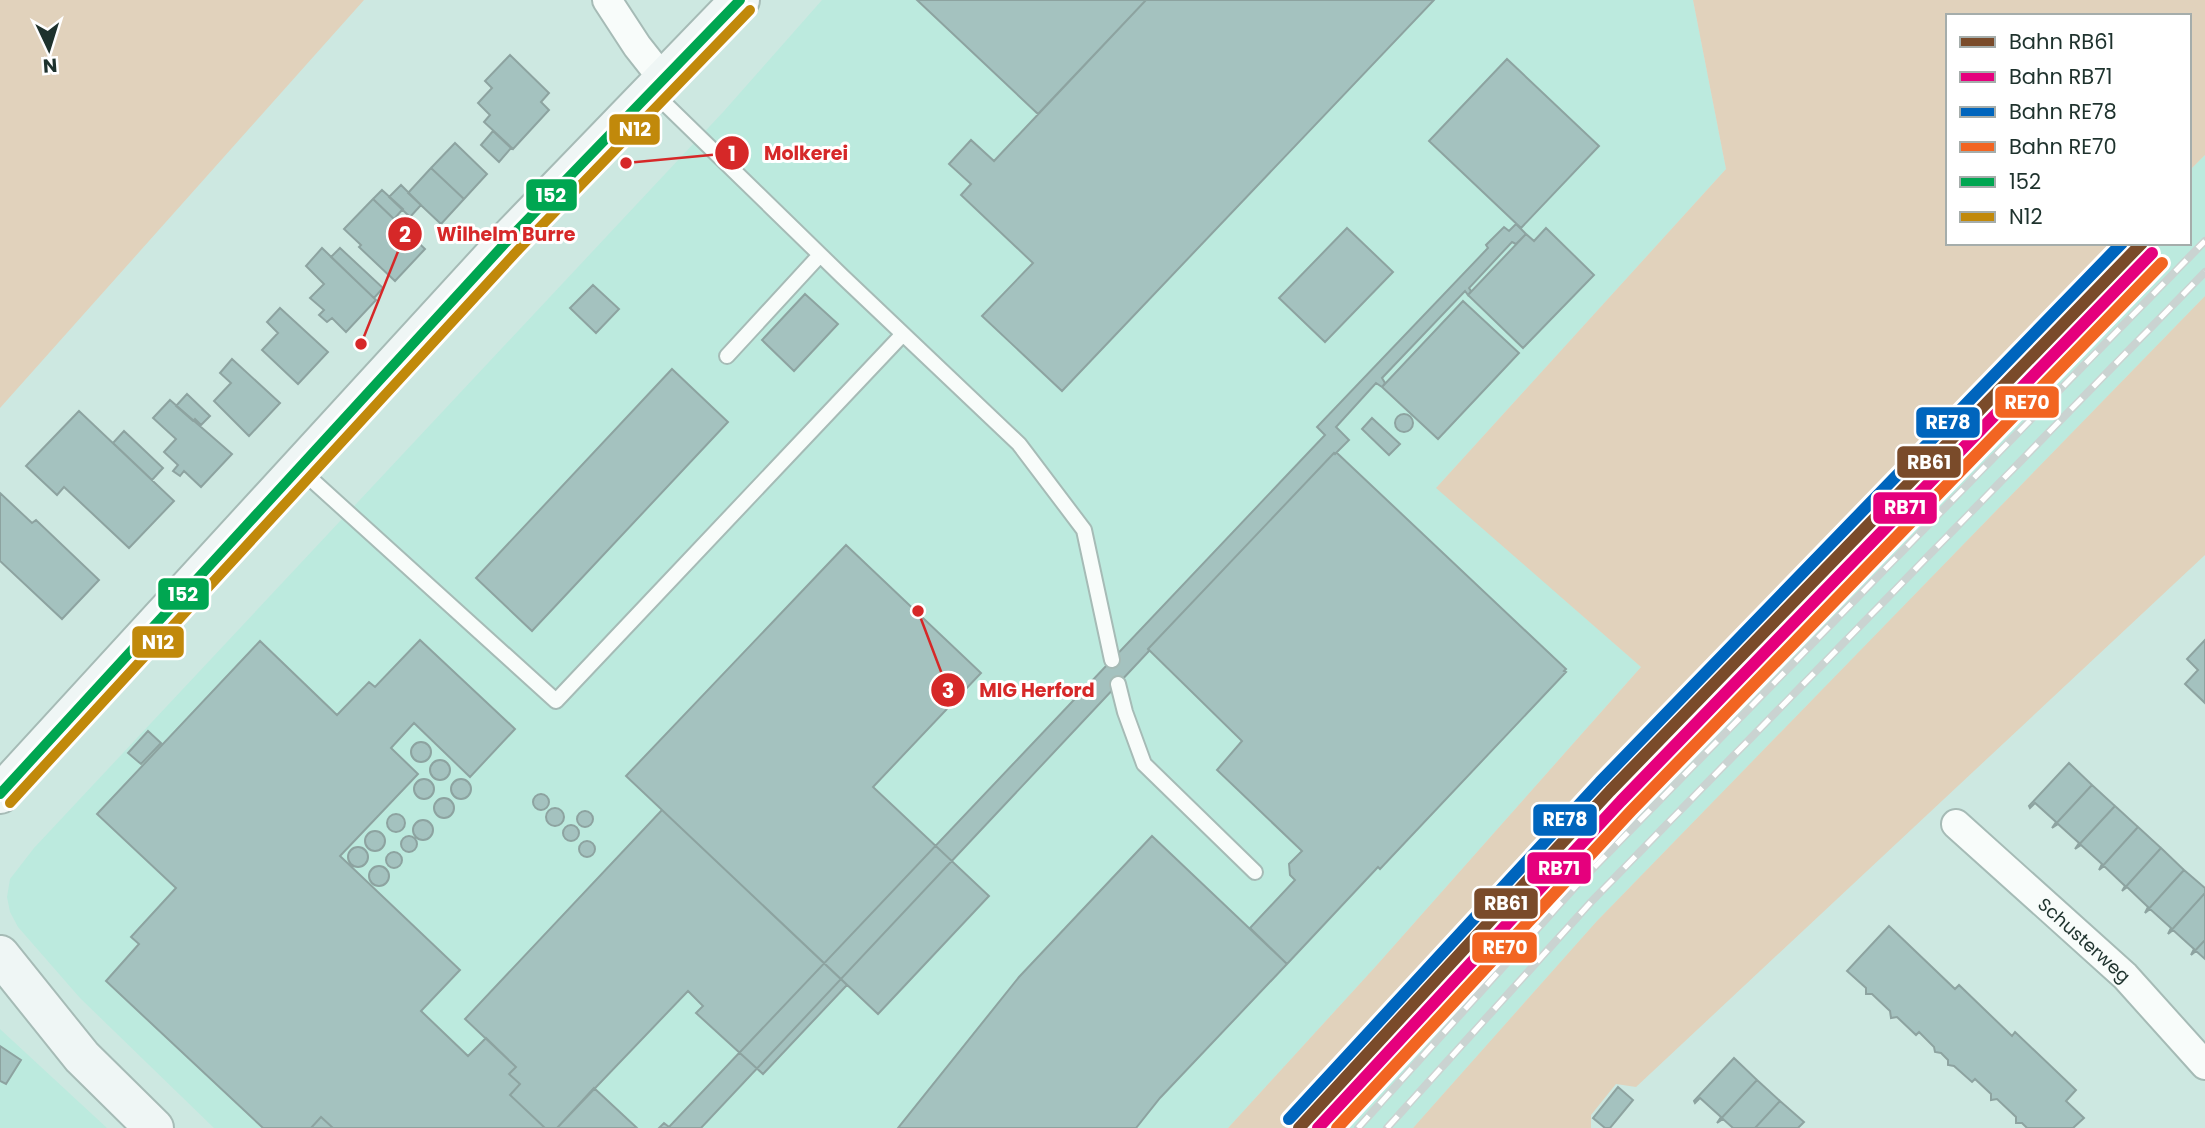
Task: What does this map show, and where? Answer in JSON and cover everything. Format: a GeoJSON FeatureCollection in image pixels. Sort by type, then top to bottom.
{"type":"FeatureCollection","features":[{"type":"Feature","properties":{"kind":"street"},"geometry":{"type":"LineString","coordinates":[[607,0],[637,46],[657,85]]}},
{"type":"Feature","properties":{"kind":"street"},"geometry":{"type":"LineString","coordinates":[[0,794],[509,239],[740,0]]}},
{"type":"Feature","properties":{"kind":"street","name":"Schusterweg"},"geometry":{"type":"LineString","coordinates":[[1956,824],[2125,976],[2205,1065]]}},
{"type":"Feature","properties":{"kind":"street"},"geometry":{"type":"LineString","coordinates":[[0,955],[82,1057],[155,1128]]}},
{"type":"Feature","properties":{"kind":"street"},"geometry":{"type":"LineString","coordinates":[[0,997],[82,1057]]}},
{"type":"Feature","properties":{"kind":"lane"},"geometry":{"type":"LineString","coordinates":[[657,85],[820,255],[1019,444],[1084,530],[1112,660]]}},
{"type":"Feature","properties":{"kind":"lane"},"geometry":{"type":"LineString","coordinates":[[727,356],[820,255]]}},
{"type":"Feature","properties":{"kind":"lane"},"geometry":{"type":"LineString","coordinates":[[298,468],[556,701],[903,334]]}},
{"type":"Feature","properties":{"kind":"lane"},"geometry":{"type":"LineString","coordinates":[[1118,684],[1144,764],[1255,872]]}},
{"type":"Feature","properties":{"kind":"shaded area"},"geometry":{"type":"Polygon","coordinates":[[[0,0],[364,0],[0,408],[0,0]]]}},
{"type":"Feature","properties":{"kind":"shaded area"},"geometry":{"type":"Polygon","coordinates":[[[822,0],[1693,0],[1726,169],[1437,487],[1641,667],[1376,966],[1228,1128],[214,1128],[80,998],[18,927],[10,912],[7,897],[10,879],[34,848],[724,111],[822,0]]]}},
{"type":"Feature","properties":{"kind":"shaded area"},"geometry":{"type":"Polygon","coordinates":[[[1693,0],[2205,0],[2205,155],[2191,169],[2191,14],[1946,14],[1946,245],[2119,245],[1517,866],[1286,1128],[1228,1128],[1376,966],[1641,667],[1436,488],[1726,169],[1693,0]]]}},
{"type":"Feature","properties":{"kind":"shaded area"},"geometry":{"type":"Polygon","coordinates":[[[2205,155],[2205,296],[1596,922],[1413,1128],[1286,1128],[1517,866],[2119,245],[2191,245],[2191,169],[2205,155]]]}},
{"type":"Feature","properties":{"kind":"shaded area"},"geometry":{"type":"Polygon","coordinates":[[[2205,296],[2205,555],[1636,1087],[1616,1084],[1591,1115],[1591,1128],[1413,1128],[1596,922],[2205,296]]]}},
{"type":"Feature","properties":{"kind":"shaded area"},"geometry":{"type":"Polygon","coordinates":[[[0,1029],[107,1128],[0,1128],[0,1029]]]}},
{"type":"Feature","properties":{"kind":"building"},"geometry":{"type":"Polygon","coordinates":[[[917,0],[1146,0],[1038,114],[917,0]]]}},
{"type":"Feature","properties":{"kind":"building"},"geometry":{"type":"Polygon","coordinates":[[[1146,0],[1434,0],[1062,391],[982,316],[1033,263],[961,195],[971,184],[949,164],[971,140],[994,161],[1146,0]]]}},
{"type":"Feature","properties":{"kind":"building"},"geometry":{"type":"Polygon","coordinates":[[[510,55],[549,93],[541,102],[549,110],[513,149],[484,122],[490,115],[478,103],[492,88],[485,81],[510,55]]]}},
{"type":"Feature","properties":{"kind":"building"},"geometry":{"type":"Polygon","coordinates":[[[1507,59],[1599,146],[1521,228],[1429,141],[1507,59]]]}},
{"type":"Feature","properties":{"kind":"building"},"geometry":{"type":"Polygon","coordinates":[[[493,131],[511,148],[499,162],[481,145],[493,131]]]}},
{"type":"Feature","properties":{"kind":"building"},"geometry":{"type":"Polygon","coordinates":[[[455,143],[487,174],[464,199],[431,168],[455,143]]]}},
{"type":"Feature","properties":{"kind":"building"},"geometry":{"type":"Polygon","coordinates":[[[431,168],[464,199],[441,224],[408,193],[431,168]]]}},
{"type":"Feature","properties":{"kind":"building"},"geometry":{"type":"Polygon","coordinates":[[[401,185],[421,205],[410,217],[389,197],[401,185]]]}},
{"type":"Feature","properties":{"kind":"building"},"geometry":{"type":"Polygon","coordinates":[[[382,190],[403,209],[394,219],[373,199],[382,190]]]}},
{"type":"Feature","properties":{"kind":"building"},"geometry":{"type":"Polygon","coordinates":[[[373,199],[425,249],[395,281],[344,229],[373,199]]]}},
{"type":"Feature","properties":{"kind":"building"},"geometry":{"type":"Polygon","coordinates":[[[1516,224],[1526,234],[1516,244],[1512,242],[1469,288],[1471,291],[1468,295],[1465,291],[1382,378],[1385,383],[1382,387],[1376,383],[1336,427],[1349,440],[1148,649],[701,1128],[659,1128],[664,1123],[669,1127],[1325,435],[1317,427],[1488,248],[1486,245],[1504,227],[1509,231],[1516,224]]]}},
{"type":"Feature","properties":{"kind":"building"},"geometry":{"type":"Polygon","coordinates":[[[1347,228],[1393,272],[1325,342],[1279,298],[1347,228]]]}},
{"type":"Feature","properties":{"kind":"building"},"geometry":{"type":"Polygon","coordinates":[[[1546,228],[1594,275],[1523,348],[1468,295],[1526,234],[1534,241],[1546,228]]]}},
{"type":"Feature","properties":{"kind":"building"},"geometry":{"type":"Polygon","coordinates":[[[322,248],[376,300],[346,332],[332,318],[327,322],[319,315],[324,310],[310,298],[324,284],[306,266],[322,248]]]}},
{"type":"Feature","properties":{"kind":"building"},"geometry":{"type":"Polygon","coordinates":[[[340,248],[383,288],[374,298],[331,257],[340,248]]]}},
{"type":"Feature","properties":{"kind":"building"},"geometry":{"type":"Polygon","coordinates":[[[593,285],[619,309],[596,333],[570,308],[593,285]]]}},
{"type":"Feature","properties":{"kind":"building"},"geometry":{"type":"Polygon","coordinates":[[[805,294],[838,324],[794,371],[762,340],[805,294]]]}},
{"type":"Feature","properties":{"kind":"building"},"geometry":{"type":"Polygon","coordinates":[[[1463,301],[1519,353],[1438,439],[1382,387],[1463,301]]]}},
{"type":"Feature","properties":{"kind":"building"},"geometry":{"type":"Polygon","coordinates":[[[280,308],[328,352],[298,384],[262,350],[278,333],[267,322],[280,308]]]}},
{"type":"Feature","properties":{"kind":"building"},"geometry":{"type":"Polygon","coordinates":[[[232,359],[280,403],[249,436],[214,401],[231,383],[220,373],[232,359]]]}},
{"type":"Feature","properties":{"kind":"building"},"geometry":{"type":"Polygon","coordinates":[[[672,369],[728,422],[532,631],[476,578],[672,369]]]}},
{"type":"Feature","properties":{"kind":"building"},"geometry":{"type":"Polygon","coordinates":[[[187,394],[210,416],[201,425],[176,406],[187,394]]]}},
{"type":"Feature","properties":{"kind":"building"},"geometry":{"type":"Polygon","coordinates":[[[170,400],[232,454],[201,487],[184,471],[180,476],[173,471],[178,465],[164,452],[176,439],[153,418],[170,400]]]}},
{"type":"Feature","properties":{"kind":"building"},"geometry":{"type":"Polygon","coordinates":[[[79,411],[174,501],[129,548],[64,487],[57,495],[26,466],[79,411]]]}},
{"type":"Feature","properties":{"kind":"building"},"geometry":{"type":"Polygon","coordinates":[[[1400,414],[1408,414],[1413,423],[1411,430],[1400,432],[1395,427],[1395,419],[1400,414]]]}},
{"type":"Feature","properties":{"kind":"building"},"geometry":{"type":"Polygon","coordinates":[[[1372,418],[1400,444],[1389,455],[1362,429],[1372,418]]]}},
{"type":"Feature","properties":{"kind":"building"},"geometry":{"type":"Polygon","coordinates":[[[124,431],[163,468],[152,480],[113,443],[124,431]]]}},
{"type":"Feature","properties":{"kind":"building"},"geometry":{"type":"Polygon","coordinates":[[[1334,453],[1566,669],[1566,672],[1287,964],[1250,928],[1295,880],[1290,875],[1289,864],[1302,851],[1217,770],[1242,741],[1148,649],[1334,453]]]}},
{"type":"Feature","properties":{"kind":"building"},"geometry":{"type":"Polygon","coordinates":[[[0,493],[32,523],[36,520],[99,580],[62,619],[0,561],[0,493]]]}},
{"type":"Feature","properties":{"kind":"building"},"geometry":{"type":"Polygon","coordinates":[[[846,545],[981,673],[873,787],[989,896],[878,1014],[626,776],[846,545]]]}},
{"type":"Feature","properties":{"kind":"building"},"geometry":{"type":"Polygon","coordinates":[[[420,640],[515,729],[470,777],[414,723],[391,748],[418,774],[340,856],[460,970],[421,1011],[468,1056],[486,1038],[516,1067],[509,1074],[520,1084],[510,1095],[545,1128],[333,1128],[321,1117],[311,1128],[263,1128],[106,981],[139,944],[131,937],[176,888],[97,814],[260,641],[337,715],[369,682],[375,687],[420,640]]]}},
{"type":"Feature","properties":{"kind":"building"},"geometry":{"type":"Polygon","coordinates":[[[2205,640],[2205,703],[2185,684],[2198,670],[2187,659],[2205,640]]]}},
{"type":"Feature","properties":{"kind":"building"},"geometry":{"type":"Polygon","coordinates":[[[148,731],[161,743],[141,764],[128,753],[148,731]]]}},
{"type":"Feature","properties":{"kind":"building"},"geometry":{"type":"Polygon","coordinates":[[[417,742],[425,742],[431,752],[425,762],[417,762],[411,756],[411,748],[417,742]]]}},
{"type":"Feature","properties":{"kind":"building"},"geometry":{"type":"Polygon","coordinates":[[[436,760],[444,760],[450,770],[444,780],[436,780],[430,774],[430,766],[436,760]]]}},
{"type":"Feature","properties":{"kind":"building"},"geometry":{"type":"Polygon","coordinates":[[[2069,763],[2092,785],[2052,828],[2056,822],[2035,803],[2030,808],[2029,806],[2069,763]]]}},
{"type":"Feature","properties":{"kind":"building"},"geometry":{"type":"Polygon","coordinates":[[[420,779],[428,779],[434,789],[428,799],[420,799],[414,793],[414,785],[420,779]]]}},
{"type":"Feature","properties":{"kind":"building"},"geometry":{"type":"Polygon","coordinates":[[[457,779],[465,779],[471,789],[465,799],[457,799],[451,793],[451,785],[457,779]]]}},
{"type":"Feature","properties":{"kind":"building"},"geometry":{"type":"Polygon","coordinates":[[[2092,785],[2115,806],[2075,849],[2079,843],[2058,824],[2052,828],[2092,785]]]}},
{"type":"Feature","properties":{"kind":"building"},"geometry":{"type":"Polygon","coordinates":[[[541,794],[547,796],[547,808],[541,810],[535,808],[533,802],[535,796],[541,794]]]}},
{"type":"Feature","properties":{"kind":"building"},"geometry":{"type":"Polygon","coordinates":[[[440,798],[448,798],[454,808],[448,818],[440,818],[434,812],[434,804],[440,798]]]}},
{"type":"Feature","properties":{"kind":"building"},"geometry":{"type":"Polygon","coordinates":[[[2115,806],[2138,827],[2099,870],[2102,864],[2081,845],[2075,849],[2115,806]]]}},
{"type":"Feature","properties":{"kind":"building"},"geometry":{"type":"Polygon","coordinates":[[[551,808],[559,808],[564,817],[562,824],[551,826],[546,821],[546,813],[551,808]]]}},
{"type":"Feature","properties":{"kind":"building"},"geometry":{"type":"Polygon","coordinates":[[[662,810],[847,985],[763,1074],[696,1013],[703,1006],[688,991],[557,1128],[545,1128],[510,1095],[520,1084],[509,1074],[516,1067],[465,1019],[662,810]]]}},
{"type":"Feature","properties":{"kind":"building"},"geometry":{"type":"Polygon","coordinates":[[[585,811],[591,813],[591,825],[585,827],[579,825],[577,819],[579,813],[585,811]]]}},
{"type":"Feature","properties":{"kind":"building"},"geometry":{"type":"Polygon","coordinates":[[[396,814],[402,817],[405,823],[402,829],[396,832],[390,829],[387,823],[390,817],[396,814]]]}},
{"type":"Feature","properties":{"kind":"building"},"geometry":{"type":"Polygon","coordinates":[[[419,820],[427,820],[433,830],[427,840],[419,840],[413,834],[413,826],[419,820]]]}},
{"type":"Feature","properties":{"kind":"building"},"geometry":{"type":"Polygon","coordinates":[[[571,825],[577,827],[577,839],[571,841],[565,839],[563,833],[565,827],[571,825]]]}},
{"type":"Feature","properties":{"kind":"building"},"geometry":{"type":"Polygon","coordinates":[[[2138,827],[2161,848],[2122,891],[2125,886],[2104,866],[2099,870],[2138,827]]]}},
{"type":"Feature","properties":{"kind":"building"},"geometry":{"type":"Polygon","coordinates":[[[371,831],[379,831],[385,841],[379,851],[371,851],[365,845],[365,837],[371,831]]]}},
{"type":"Feature","properties":{"kind":"building"},"geometry":{"type":"Polygon","coordinates":[[[409,836],[415,838],[415,850],[409,852],[403,850],[401,844],[403,838],[409,836]]]}},
{"type":"Feature","properties":{"kind":"building"},"geometry":{"type":"Polygon","coordinates":[[[1152,836],[1287,964],[1160,1098],[1136,1128],[898,1128],[1019,977],[1152,836]]]}},
{"type":"Feature","properties":{"kind":"building"},"geometry":{"type":"Polygon","coordinates":[[[584,841],[590,841],[595,849],[593,855],[584,857],[579,852],[579,846],[584,841]]]}},
{"type":"Feature","properties":{"kind":"building"},"geometry":{"type":"Polygon","coordinates":[[[354,847],[362,847],[368,857],[362,867],[354,867],[348,861],[348,853],[354,847]]]}},
{"type":"Feature","properties":{"kind":"building"},"geometry":{"type":"Polygon","coordinates":[[[2161,848],[2184,870],[2145,913],[2148,907],[2127,887],[2122,891],[2161,848]]]}},
{"type":"Feature","properties":{"kind":"building"},"geometry":{"type":"Polygon","coordinates":[[[391,852],[397,852],[402,860],[400,866],[391,868],[386,863],[386,857],[391,852]]]}},
{"type":"Feature","properties":{"kind":"building"},"geometry":{"type":"Polygon","coordinates":[[[375,866],[383,866],[389,876],[383,886],[375,886],[369,880],[369,872],[375,866]]]}},
{"type":"Feature","properties":{"kind":"building"},"geometry":{"type":"Polygon","coordinates":[[[2184,870],[2205,888],[2205,893],[2168,934],[2171,928],[2150,909],[2145,913],[2184,870]]]}},
{"type":"Feature","properties":{"kind":"building"},"geometry":{"type":"Polygon","coordinates":[[[2205,893],[2205,940],[2191,955],[2194,949],[2173,930],[2168,934],[2205,893]]]}},
{"type":"Feature","properties":{"kind":"building"},"geometry":{"type":"Polygon","coordinates":[[[1889,926],[1955,989],[1959,985],[2012,1036],[2015,1032],[2076,1090],[2066,1101],[2084,1118],[2073,1128],[2027,1128],[2022,1123],[2016,1123],[2016,1117],[1997,1099],[1991,1100],[1991,1094],[1975,1079],[1972,1082],[1954,1066],[1948,1065],[1948,1060],[1941,1053],[1935,1052],[1934,1047],[1919,1032],[1916,1035],[1897,1017],[1891,1018],[1890,1011],[1872,994],[1866,994],[1866,988],[1847,971],[1889,926]]]}},
{"type":"Feature","properties":{"kind":"building"},"geometry":{"type":"Polygon","coordinates":[[[2205,940],[2205,959],[2196,951],[2191,955],[2205,940]]]}},
{"type":"Feature","properties":{"kind":"building"},"geometry":{"type":"Polygon","coordinates":[[[0,1046],[21,1060],[6,1084],[0,1081],[0,1046]]]}},
{"type":"Feature","properties":{"kind":"building"},"geometry":{"type":"Polygon","coordinates":[[[1734,1058],[1757,1080],[1717,1123],[1721,1117],[1700,1098],[1695,1103],[1694,1101],[1734,1058]]]}},
{"type":"Feature","properties":{"kind":"building"},"geometry":{"type":"Polygon","coordinates":[[[1757,1080],[1780,1101],[1755,1128],[1733,1128],[1723,1119],[1717,1123],[1757,1080]]]}},
{"type":"Feature","properties":{"kind":"building"},"geometry":{"type":"Polygon","coordinates":[[[1618,1087],[1633,1100],[1610,1128],[1605,1128],[1593,1118],[1618,1087]]]}},
{"type":"Feature","properties":{"kind":"building"},"geometry":{"type":"Polygon","coordinates":[[[594,1088],[637,1128],[557,1128],[594,1088]]]}},
{"type":"Feature","properties":{"kind":"building"},"geometry":{"type":"Polygon","coordinates":[[[1780,1101],[1804,1122],[1798,1128],[1755,1128],[1780,1101]]]}},
{"type":"Feature","properties":{"kind":"building"},"geometry":{"type":"Polygon","coordinates":[[[321,1117],[333,1128],[311,1128],[321,1117]]]}},
{"type":"Feature","properties":{"kind":"railway"},"geometry":{"type":"LineString","coordinates":[[1358,1128],[1575,887],[2205,241]]}},
{"type":"Feature","properties":{"kind":"railway"},"geometry":{"type":"LineString","coordinates":[[1387,1128],[1591,902],[2205,272]]}},
{"type":"Feature","properties":{"kind":"rail line","name":"RE78"},"geometry":{"type":"LineString","coordinates":[[1289,1119],[1600,782],[2120,245]]}},
{"type":"Feature","properties":{"kind":"rail line","name":"RB61"},"geometry":{"type":"LineString","coordinates":[[1299,1128],[1610,791],[2140,245]]}},
{"type":"Feature","properties":{"kind":"rail line","name":"RB71"},"geometry":{"type":"LineString","coordinates":[[1318,1128],[1621,801],[2152,253]]}},
{"type":"Feature","properties":{"kind":"rail line","name":"RE70"},"geometry":{"type":"LineString","coordinates":[[1337,1128],[1631,811],[2162,263]]}},
{"type":"Feature","properties":{"kind":"transit line","name":"152"},"geometry":{"type":"LineString","coordinates":[[0,794],[509,239],[740,0]]}},
{"type":"Feature","properties":{"kind":"transit line","name":"N12"},"geometry":{"type":"LineString","coordinates":[[10,803],[519,249],[750,10]]}},
{"type":"Feature","properties":{"kind":"place","name":"Molkerei"},"geometry":{"type":"Point","coordinates":[626,163]}},
{"type":"Feature","properties":{"kind":"place","name":"Wilhelm Burre"},"geometry":{"type":"Point","coordinates":[361,344]}},
{"type":"Feature","properties":{"kind":"place","name":"MIG Herford"},"geometry":{"type":"Point","coordinates":[918,611]}}]}
